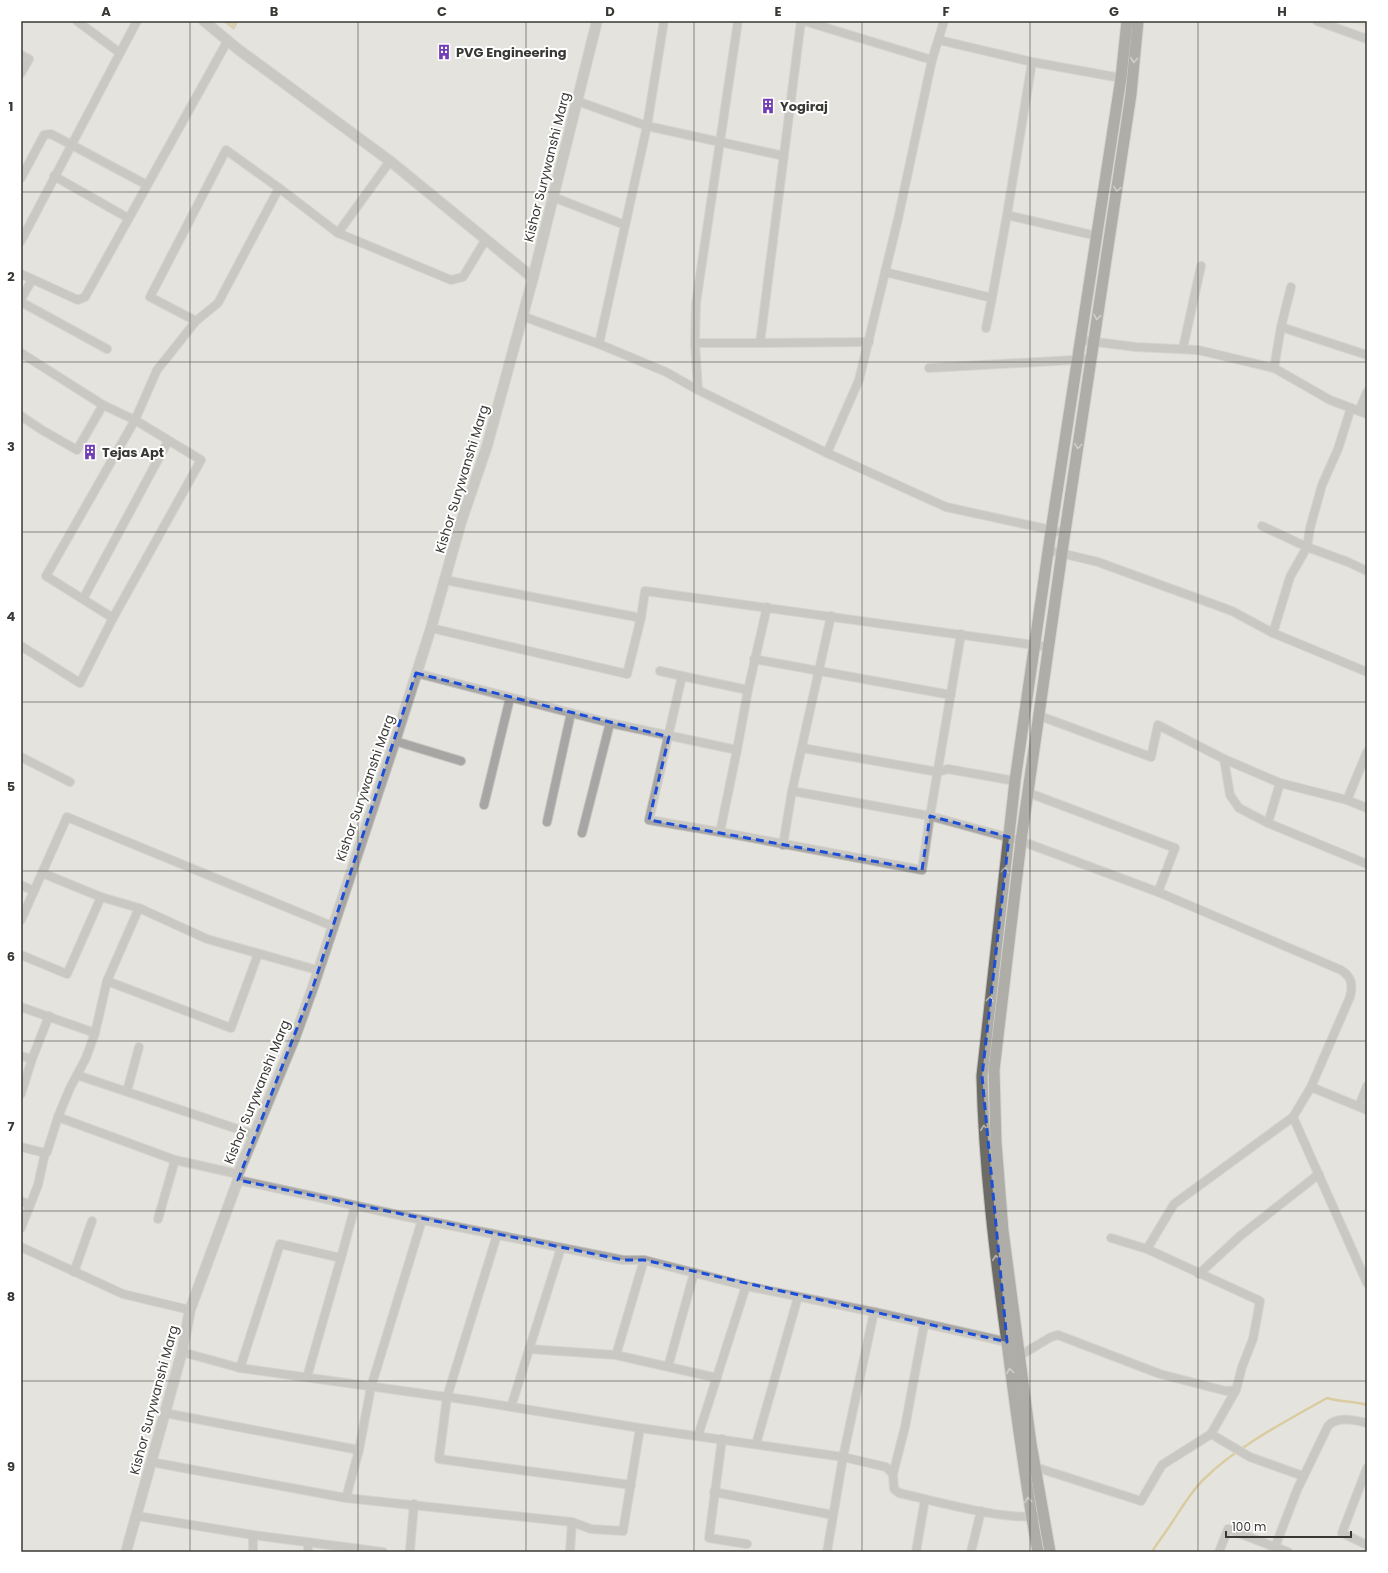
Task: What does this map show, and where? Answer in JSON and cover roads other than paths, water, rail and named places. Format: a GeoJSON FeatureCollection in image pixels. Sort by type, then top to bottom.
{"type":"FeatureCollection","features":[{"type":"Feature","properties":{"kind":"highway"},"geometry":{"type":"LineString","coordinates":[[1050,1552],[1035,1467],[1019,1356],[999,1192],[994,1070],[1021,841],[1082,417],[1131,94],[1131,36],[1127,21]]}},
{"type":"Feature","properties":{"kind":"highway"},"geometry":{"type":"LineString","coordinates":[[1038,1552],[1031,1517],[1000,1296],[984,1118],[982,1076],[1015,781],[1048,550],[1121,78],[1131,36],[1138,21]]}},
{"type":"Feature","properties":{"kind":"highway"},"geometry":{"type":"LineString","coordinates":[[1069,415],[1082,417]]}},
{"type":"Feature","properties":{"kind":"highway"},"geometry":{"type":"LineString","coordinates":[[1059,476],[1073,479]]}},
{"type":"Feature","properties":{"kind":"street"},"geometry":{"type":"LineString","coordinates":[[77,21],[120,53]]}},
{"type":"Feature","properties":{"kind":"street"},"geometry":{"type":"LineString","coordinates":[[21,241],[23,231],[137,21]]}},
{"type":"Feature","properties":{"kind":"street"},"geometry":{"type":"LineString","coordinates":[[204,21],[390,162],[533,278]]}},
{"type":"Feature","properties":{"kind":"street","name":"Kishor Surywanshi Marg"},"geometry":{"type":"LineString","coordinates":[[126,1552],[182,1352],[190,1310],[238,1177],[295,1037],[395,741],[431,628],[461,522],[487,446],[533,278],[597,21]]}},
{"type":"Feature","properties":{"kind":"street"},"geometry":{"type":"LineString","coordinates":[[599,344],[647,126],[664,21]]}},
{"type":"Feature","properties":{"kind":"street"},"geometry":{"type":"LineString","coordinates":[[698,390],[695,343],[696,302],[738,21]]}},
{"type":"Feature","properties":{"kind":"street"},"geometry":{"type":"LineString","coordinates":[[760,343],[803,21],[932,60]]}},
{"type":"Feature","properties":{"kind":"street"},"geometry":{"type":"LineString","coordinates":[[827,453],[859,380],[885,272],[932,60],[944,21]]}},
{"type":"Feature","properties":{"kind":"street"},"geometry":{"type":"LineString","coordinates":[[1317,21],[1367,39]]}},
{"type":"Feature","properties":{"kind":"street"},"geometry":{"type":"LineString","coordinates":[[21,274],[78,300],[82,300],[228,40]]}},
{"type":"Feature","properties":{"kind":"street"},"geometry":{"type":"LineString","coordinates":[[939,40],[1032,62],[1121,78]]}},
{"type":"Feature","properties":{"kind":"street"},"geometry":{"type":"LineString","coordinates":[[21,55],[29,60],[21,73]]}},
{"type":"Feature","properties":{"kind":"street"},"geometry":{"type":"LineString","coordinates":[[986,328],[1007,215],[1032,62]]}},
{"type":"Feature","properties":{"kind":"street"},"geometry":{"type":"LineString","coordinates":[[577,101],[647,126],[784,156]]}},
{"type":"Feature","properties":{"kind":"street"},"geometry":{"type":"LineString","coordinates":[[21,178],[44,135],[51,134],[147,185]]}},
{"type":"Feature","properties":{"kind":"street"},"geometry":{"type":"LineString","coordinates":[[196,321],[150,297],[226,150],[338,233],[452,280],[457,280],[463,277],[486,239]]}},
{"type":"Feature","properties":{"kind":"street"},"geometry":{"type":"LineString","coordinates":[[338,233],[390,162]]}},
{"type":"Feature","properties":{"kind":"street"},"geometry":{"type":"LineString","coordinates":[[54,176],[128,218]]}},
{"type":"Feature","properties":{"kind":"street"},"geometry":{"type":"LineString","coordinates":[[114,618],[46,576],[134,420],[158,370],[196,321],[218,303],[279,188]]}},
{"type":"Feature","properties":{"kind":"street"},"geometry":{"type":"LineString","coordinates":[[553,197],[625,225]]}},
{"type":"Feature","properties":{"kind":"street"},"geometry":{"type":"LineString","coordinates":[[1007,215],[1097,236]]}},
{"type":"Feature","properties":{"kind":"street"},"geometry":{"type":"LineString","coordinates":[[1183,348],[1201,266]]}},
{"type":"Feature","properties":{"kind":"street"},"geometry":{"type":"LineString","coordinates":[[885,272],[992,298]]}},
{"type":"Feature","properties":{"kind":"street"},"geometry":{"type":"LineString","coordinates":[[21,298],[32,280]]}},
{"type":"Feature","properties":{"kind":"street"},"geometry":{"type":"LineString","coordinates":[[1274,368],[1281,327],[1291,287]]}},
{"type":"Feature","properties":{"kind":"street"},"geometry":{"type":"LineString","coordinates":[[21,302],[107,349]]}},
{"type":"Feature","properties":{"kind":"street"},"geometry":{"type":"LineString","coordinates":[[522,316],[599,344],[666,372],[698,390],[827,453],[946,507],[1065,533]]}},
{"type":"Feature","properties":{"kind":"street"},"geometry":{"type":"LineString","coordinates":[[1281,327],[1367,354]]}},
{"type":"Feature","properties":{"kind":"street"},"geometry":{"type":"LineString","coordinates":[[1080,340],[1136,347],[1183,348],[1198,350],[1274,368],[1330,400],[1359,411]]}},
{"type":"Feature","properties":{"kind":"street"},"geometry":{"type":"LineString","coordinates":[[695,343],[868,342]]}},
{"type":"Feature","properties":{"kind":"street"},"geometry":{"type":"LineString","coordinates":[[21,353],[103,405],[134,420],[168,442],[201,460],[80,683],[21,646]]}},
{"type":"Feature","properties":{"kind":"street"},"geometry":{"type":"LineString","coordinates":[[929,368],[1078,358],[1091,359]]}},
{"type":"Feature","properties":{"kind":"street"},"geometry":{"type":"LineString","coordinates":[[1273,633],[1290,577],[1307,547],[1310,528],[1322,485],[1338,449],[1359,411],[1367,392]]}},
{"type":"Feature","properties":{"kind":"street"},"geometry":{"type":"LineString","coordinates":[[21,416],[77,450],[103,405]]}},
{"type":"Feature","properties":{"kind":"street"},"geometry":{"type":"LineString","coordinates":[[83,599],[168,442]]}},
{"type":"Feature","properties":{"kind":"street"},"geometry":{"type":"LineString","coordinates":[[1262,526],[1307,547],[1348,562],[1367,571]]}},
{"type":"Feature","properties":{"kind":"street"},"geometry":{"type":"LineString","coordinates":[[1048,550],[1098,562],[1232,611],[1273,633],[1367,672]]}},
{"type":"Feature","properties":{"kind":"street"},"geometry":{"type":"LineString","coordinates":[[445,580],[641,618]]}},
{"type":"Feature","properties":{"kind":"street"},"geometry":{"type":"LineString","coordinates":[[431,628],[627,674],[641,618],[645,591],[766,606],[1049,647]]}},
{"type":"Feature","properties":{"kind":"street"},"geometry":{"type":"LineString","coordinates":[[720,832],[766,606]]}},
{"type":"Feature","properties":{"kind":"street"},"geometry":{"type":"LineString","coordinates":[[783,845],[792,791],[831,616]]}},
{"type":"Feature","properties":{"kind":"street"},"geometry":{"type":"LineString","coordinates":[[682,676],[649,820],[922,870],[962,634]]}},
{"type":"Feature","properties":{"kind":"street"},"geometry":{"type":"LineString","coordinates":[[754,659],[951,695]]}},
{"type":"Feature","properties":{"kind":"street"},"geometry":{"type":"LineString","coordinates":[[660,671],[748,690]]}},
{"type":"Feature","properties":{"kind":"street"},"geometry":{"type":"LineString","coordinates":[[416,673],[610,723],[737,750]]}},
{"type":"Feature","properties":{"kind":"street"},"geometry":{"type":"LineString","coordinates":[[484,805],[510,698]]}},
{"type":"Feature","properties":{"kind":"street"},"geometry":{"type":"LineString","coordinates":[[547,822],[570,713]]}},
{"type":"Feature","properties":{"kind":"street"},"geometry":{"type":"LineString","coordinates":[[1040,716],[1150,757],[1158,726],[1224,759],[1280,783],[1347,800],[1367,808]]}},
{"type":"Feature","properties":{"kind":"street"},"geometry":{"type":"LineString","coordinates":[[582,833],[610,723]]}},
{"type":"Feature","properties":{"kind":"street"},"geometry":{"type":"LineString","coordinates":[[395,741],[461,761]]}},
{"type":"Feature","properties":{"kind":"street"},"geometry":{"type":"LineString","coordinates":[[802,748],[938,772],[948,769],[1015,781]]}},
{"type":"Feature","properties":{"kind":"street"},"geometry":{"type":"LineString","coordinates":[[1347,800],[1367,752]]}},
{"type":"Feature","properties":{"kind":"street"},"geometry":{"type":"LineString","coordinates":[[21,756],[70,782]]}},
{"type":"Feature","properties":{"kind":"street"},"geometry":{"type":"LineString","coordinates":[[1224,759],[1230,795],[1240,808],[1268,823],[1367,864]]}},
{"type":"Feature","properties":{"kind":"street"},"geometry":{"type":"LineString","coordinates":[[1268,823],[1280,783]]}},
{"type":"Feature","properties":{"kind":"street"},"geometry":{"type":"LineString","coordinates":[[792,791],[930,816],[1009,837],[1158,892],[1348,974],[1352,987],[1350,997],[1312,1087],[1293,1117],[1174,1204],[1147,1249]]}},
{"type":"Feature","properties":{"kind":"street"},"geometry":{"type":"LineString","coordinates":[[1029,792],[1175,848],[1158,892]]}},
{"type":"Feature","properties":{"kind":"street"},"geometry":{"type":"LineString","coordinates":[[21,920],[67,817],[332,926]]}},
{"type":"Feature","properties":{"kind":"street"},"geometry":{"type":"LineString","coordinates":[[42,873],[101,897],[139,908],[207,940],[317,970]]}},
{"type":"Feature","properties":{"kind":"street"},"geometry":{"type":"LineString","coordinates":[[21,886],[34,892]]}},
{"type":"Feature","properties":{"kind":"street"},"geometry":{"type":"LineString","coordinates":[[21,955],[67,974],[101,897]]}},
{"type":"Feature","properties":{"kind":"street"},"geometry":{"type":"LineString","coordinates":[[21,1228],[38,1185],[45,1153],[47,1152],[58,1117],[86,1058],[95,1033],[107,981],[139,908]]}},
{"type":"Feature","properties":{"kind":"street"},"geometry":{"type":"LineString","coordinates":[[107,981],[231,1028],[258,954]]}},
{"type":"Feature","properties":{"kind":"street"},"geometry":{"type":"LineString","coordinates":[[21,1007],[95,1033]]}},
{"type":"Feature","properties":{"kind":"street"},"geometry":{"type":"LineString","coordinates":[[21,1094],[32,1059],[49,1016]]}},
{"type":"Feature","properties":{"kind":"street"},"geometry":{"type":"LineString","coordinates":[[127,1091],[139,1047]]}},
{"type":"Feature","properties":{"kind":"street"},"geometry":{"type":"LineString","coordinates":[[21,1056],[32,1059]]}},
{"type":"Feature","properties":{"kind":"street"},"geometry":{"type":"LineString","coordinates":[[77,1075],[255,1135]]}},
{"type":"Feature","properties":{"kind":"street"},"geometry":{"type":"LineString","coordinates":[[1359,1106],[1367,1086]]}},
{"type":"Feature","properties":{"kind":"street"},"geometry":{"type":"LineString","coordinates":[[1312,1087],[1367,1110]]}},
{"type":"Feature","properties":{"kind":"street"},"geometry":{"type":"LineString","coordinates":[[58,1117],[175,1160],[355,1206],[623,1260],[644,1260],[746,1286],[874,1312],[924,1324],[932,1324],[1007,1342]]}},
{"type":"Feature","properties":{"kind":"street"},"geometry":{"type":"LineString","coordinates":[[1293,1117],[1367,1283]]}},
{"type":"Feature","properties":{"kind":"street"},"geometry":{"type":"LineString","coordinates":[[21,1147],[45,1153]]}},
{"type":"Feature","properties":{"kind":"street"},"geometry":{"type":"LineString","coordinates":[[158,1220],[175,1160]]}},
{"type":"Feature","properties":{"kind":"street"},"geometry":{"type":"LineString","coordinates":[[1199,1274],[1240,1236],[1319,1174]]}},
{"type":"Feature","properties":{"kind":"street"},"geometry":{"type":"LineString","coordinates":[[21,1202],[30,1204]]}},
{"type":"Feature","properties":{"kind":"street"},"geometry":{"type":"LineString","coordinates":[[307,1377],[355,1206]]}},
{"type":"Feature","properties":{"kind":"street"},"geometry":{"type":"LineString","coordinates":[[346,1498],[359,1450],[371,1387],[422,1220]]}},
{"type":"Feature","properties":{"kind":"street"},"geometry":{"type":"LineString","coordinates":[[74,1272],[92,1221]]}},
{"type":"Feature","properties":{"kind":"street"},"geometry":{"type":"LineString","coordinates":[[497,1235],[447,1397],[439,1459],[631,1484]]}},
{"type":"Feature","properties":{"kind":"street"},"geometry":{"type":"LineString","coordinates":[[1035,1467],[1141,1501],[1162,1465],[1211,1434],[1236,1390],[1242,1367],[1253,1339],[1260,1302],[1147,1249],[1111,1238]]}},
{"type":"Feature","properties":{"kind":"street"},"geometry":{"type":"LineString","coordinates":[[240,1368],[280,1244],[340,1258]]}},
{"type":"Feature","properties":{"kind":"street"},"geometry":{"type":"LineString","coordinates":[[21,1247],[123,1294],[190,1310]]}},
{"type":"Feature","properties":{"kind":"street"},"geometry":{"type":"LineString","coordinates":[[511,1407],[561,1248]]}},
{"type":"Feature","properties":{"kind":"street"},"geometry":{"type":"LineString","coordinates":[[616,1355],[644,1260]]}},
{"type":"Feature","properties":{"kind":"street"},"geometry":{"type":"LineString","coordinates":[[668,1367],[694,1273]]}},
{"type":"Feature","properties":{"kind":"street"},"geometry":{"type":"LineString","coordinates":[[698,1436],[746,1286]]}},
{"type":"Feature","properties":{"kind":"street"},"geometry":{"type":"LineString","coordinates":[[756,1444],[798,1297]]}},
{"type":"Feature","properties":{"kind":"street"},"geometry":{"type":"LineString","coordinates":[[827,1552],[843,1457],[874,1312]]}},
{"type":"Feature","properties":{"kind":"street"},"geometry":{"type":"LineString","coordinates":[[924,1324],[905,1427],[892,1474],[895,1491],[981,1511],[1031,1517],[1043,1516]]}},
{"type":"Feature","properties":{"kind":"street"},"geometry":{"type":"LineString","coordinates":[[1019,1356],[1050,1337],[1058,1335],[1160,1374],[1226,1391],[1236,1390]]}},
{"type":"Feature","properties":{"kind":"street"},"geometry":{"type":"LineString","coordinates":[[529,1349],[616,1355],[717,1378]]}},
{"type":"Feature","properties":{"kind":"street"},"geometry":{"type":"LineString","coordinates":[[182,1352],[240,1368],[447,1397],[640,1428],[843,1457],[886,1467],[892,1474]]}},
{"type":"Feature","properties":{"kind":"street"},"geometry":{"type":"LineString","coordinates":[[165,1413],[359,1450]]}},
{"type":"Feature","properties":{"kind":"street"},"geometry":{"type":"LineString","coordinates":[[1275,1547],[1304,1476],[1328,1426],[1332,1421],[1339,1420],[1367,1423]]}},
{"type":"Feature","properties":{"kind":"street"},"geometry":{"type":"LineString","coordinates":[[151,1462],[346,1498],[414,1504],[572,1522],[591,1529],[623,1531],[640,1428]]}},
{"type":"Feature","properties":{"kind":"street"},"geometry":{"type":"LineString","coordinates":[[1211,1434],[1250,1457],[1304,1476]]}},
{"type":"Feature","properties":{"kind":"street"},"geometry":{"type":"LineString","coordinates":[[722,1439],[709,1538],[747,1544]]}},
{"type":"Feature","properties":{"kind":"street"},"geometry":{"type":"LineString","coordinates":[[1367,1468],[1365,1480],[1342,1534],[1367,1545]]}},
{"type":"Feature","properties":{"kind":"street"},"geometry":{"type":"LineString","coordinates":[[714,1492],[833,1515]]}},
{"type":"Feature","properties":{"kind":"street"},"geometry":{"type":"LineString","coordinates":[[916,1552],[925,1499]]}},
{"type":"Feature","properties":{"kind":"street"},"geometry":{"type":"LineString","coordinates":[[411,1552],[414,1504]]}},
{"type":"Feature","properties":{"kind":"street"},"geometry":{"type":"LineString","coordinates":[[972,1552],[981,1511]]}},
{"type":"Feature","properties":{"kind":"street"},"geometry":{"type":"LineString","coordinates":[[137,1516],[253,1535],[382,1552]]}},
{"type":"Feature","properties":{"kind":"street"},"geometry":{"type":"LineString","coordinates":[[570,1552],[572,1522]]}},
{"type":"Feature","properties":{"kind":"street"},"geometry":{"type":"LineString","coordinates":[[1219,1552],[1228,1529],[1288,1552]]}},
{"type":"Feature","properties":{"kind":"street"},"geometry":{"type":"LineString","coordinates":[[253,1535],[253,1552]]}},
{"type":"Feature","properties":{"kind":"street"},"geometry":{"type":"LineString","coordinates":[[308,1542],[308,1552]]}},
{"type":"Feature","properties":{"kind":"waterway"},"geometry":{"type":"LineString","coordinates":[[1152,1552],[1200,1483],[1247,1445],[1327,1398],[1367,1405]]}},
{"type":"Feature","properties":{"kind":"place","name":"PVG Engineering"},"geometry":{"type":"Point","coordinates":[444,52]}},
{"type":"Feature","properties":{"kind":"place","name":"Yogiraj"},"geometry":{"type":"Point","coordinates":[768,106]}},
{"type":"Feature","properties":{"kind":"place","name":"Tejas Apt"},"geometry":{"type":"Point","coordinates":[90,452]}}]}
